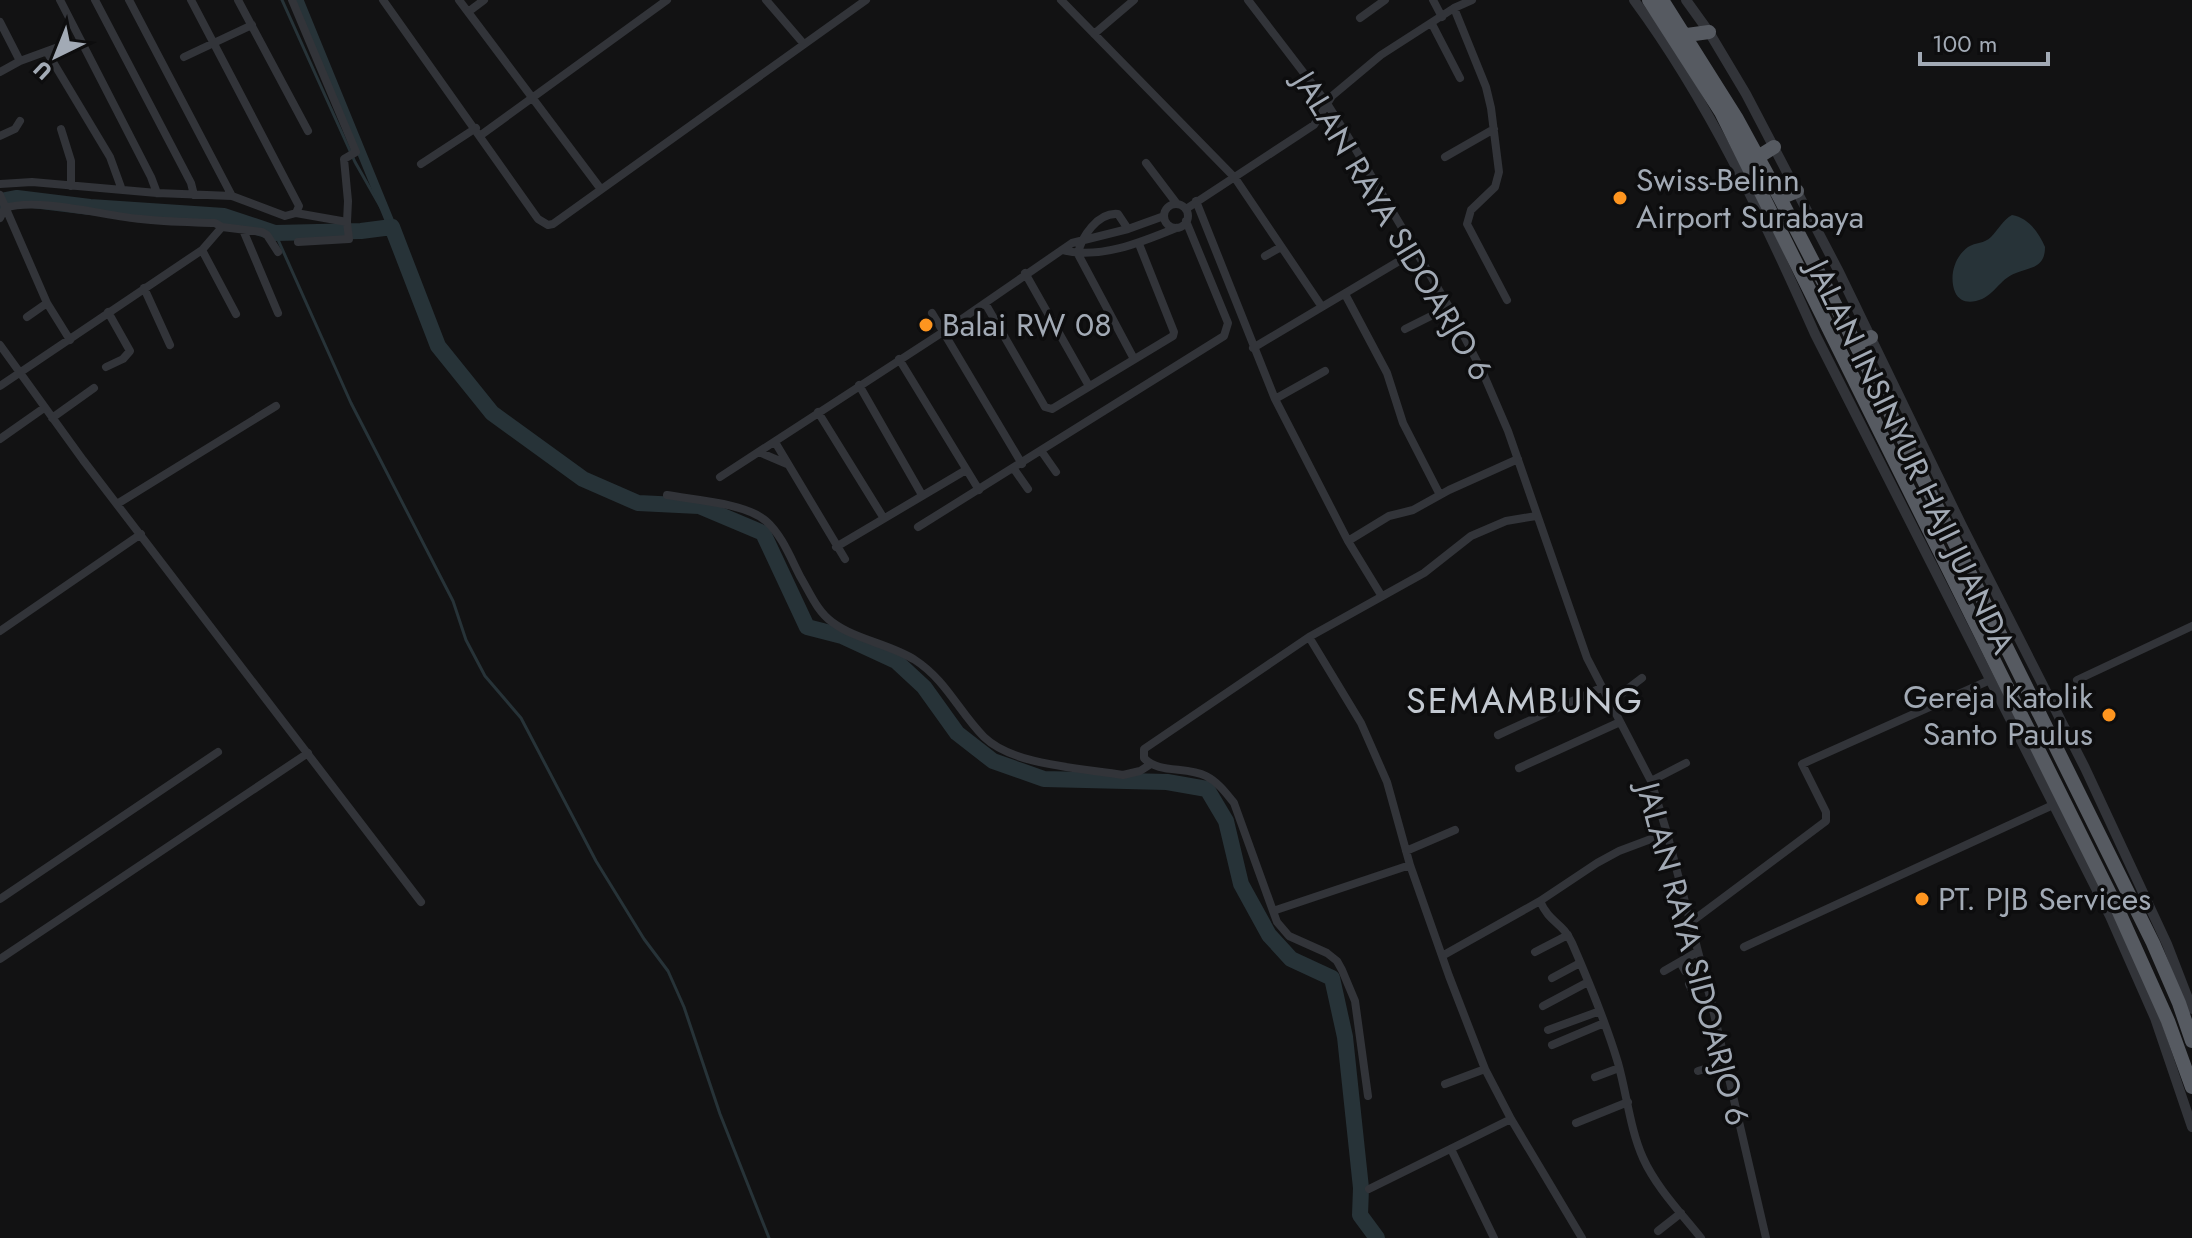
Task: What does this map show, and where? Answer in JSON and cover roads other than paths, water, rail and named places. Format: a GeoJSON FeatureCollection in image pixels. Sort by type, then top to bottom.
{"type":"FeatureCollection","features":[{"type":"Feature","properties":{"kind":"highway","name":"JALAN INSINYUR HAJI JUANDA"},"geometry":{"type":"LineString","coordinates":[[1649,0],[1716,115],[2168,1021],[2192,1087]]}},
{"type":"Feature","properties":{"kind":"highway","name":"JALAN INSINYUR HAJI JUANDA"},"geometry":{"type":"LineString","coordinates":[[1662,0],[1687,35],[1758,157],[1856,344],[1916,446],[2153,943],[2192,1041]]}},
{"type":"Feature","properties":{"kind":"highway"},"geometry":{"type":"LineString","coordinates":[[1687,35],[1709,32]]}},
{"type":"Feature","properties":{"kind":"highway"},"geometry":{"type":"LineString","coordinates":[[1758,157],[1774,147]]}},
{"type":"Feature","properties":{"kind":"highway"},"geometry":{"type":"LineString","coordinates":[[1780,198],[1797,191]]}},
{"type":"Feature","properties":{"kind":"highway"},"geometry":{"type":"LineString","coordinates":[[1856,344],[1871,337]]}},
{"type":"Feature","properties":{"kind":"street"},"geometry":{"type":"LineString","coordinates":[[60,0],[157,193]]}},
{"type":"Feature","properties":{"kind":"street"},"geometry":{"type":"LineString","coordinates":[[95,0],[194,195]]}},
{"type":"Feature","properties":{"kind":"street"},"geometry":{"type":"LineString","coordinates":[[129,0],[232,196]]}},
{"type":"Feature","properties":{"kind":"street"},"geometry":{"type":"LineString","coordinates":[[191,0],[299,206],[296,213]]}},
{"type":"Feature","properties":{"kind":"street"},"geometry":{"type":"LineString","coordinates":[[238,0],[308,131]]}},
{"type":"Feature","properties":{"kind":"street"},"geometry":{"type":"LineString","coordinates":[[292,0],[356,150],[350,155],[349,239],[298,242]]}},
{"type":"Feature","properties":{"kind":"street"},"geometry":{"type":"LineString","coordinates":[[383,0],[542,222],[553,224],[866,0]]}},
{"type":"Feature","properties":{"kind":"street"},"geometry":{"type":"LineString","coordinates":[[459,0],[600,188]]}},
{"type":"Feature","properties":{"kind":"street"},"geometry":{"type":"LineString","coordinates":[[468,12],[484,0]]}},
{"type":"Feature","properties":{"kind":"street"},"geometry":{"type":"LineString","coordinates":[[421,164],[532,97],[667,0]]}},
{"type":"Feature","properties":{"kind":"street"},"geometry":{"type":"LineString","coordinates":[[766,0],[803,43]]}},
{"type":"Feature","properties":{"kind":"street"},"geometry":{"type":"LineString","coordinates":[[1061,0],[1235,178],[1322,307]]}},
{"type":"Feature","properties":{"kind":"street"},"geometry":{"type":"LineString","coordinates":[[1069,8],[1079,0]]}},
{"type":"Feature","properties":{"kind":"street"},"geometry":{"type":"LineString","coordinates":[[1094,34],[1134,0]]}},
{"type":"Feature","properties":{"kind":"street","name":"JALAN RAYA SIDOARJO 6"},"geometry":{"type":"LineString","coordinates":[[1248,0],[1326,102],[1449,307],[1483,373],[1518,459],[1587,658],[1651,781],[1691,922],[1766,1238]]}},
{"type":"Feature","properties":{"kind":"street"},"geometry":{"type":"LineString","coordinates":[[1360,18],[1385,0]]}},
{"type":"Feature","properties":{"kind":"street"},"geometry":{"type":"LineString","coordinates":[[1433,0],[1442,17]]}},
{"type":"Feature","properties":{"kind":"street"},"geometry":{"type":"LineString","coordinates":[[1186,209],[1314,125],[1326,102],[1381,55],[1454,8],[1472,0]]}},
{"type":"Feature","properties":{"kind":"street","name":"JALAN INSINYUR HAJI JUANDA"},"geometry":{"type":"LineString","coordinates":[[1634,0],[1716,115],[1990,680],[2053,805],[2115,914],[2192,1127]]}},
{"type":"Feature","properties":{"kind":"street","name":"JALAN INSINYUR HAJI JUANDA"},"geometry":{"type":"LineString","coordinates":[[1686,0],[1709,32],[1774,147],[1871,337],[1916,446],[2108,815],[2167,944],[2192,1009]]}},
{"type":"Feature","properties":{"kind":"street"},"geometry":{"type":"LineString","coordinates":[[1454,8],[1486,87],[1499,179],[1471,210],[1467,221],[1507,300]]}},
{"type":"Feature","properties":{"kind":"street"},"geometry":{"type":"LineString","coordinates":[[0,22],[20,61]]}},
{"type":"Feature","properties":{"kind":"street"},"geometry":{"type":"LineString","coordinates":[[1432,24],[1460,78]]}},
{"type":"Feature","properties":{"kind":"street"},"geometry":{"type":"LineString","coordinates":[[184,57],[252,25]]}},
{"type":"Feature","properties":{"kind":"street"},"geometry":{"type":"LineString","coordinates":[[0,72],[61,46]]}},
{"type":"Feature","properties":{"kind":"street"},"geometry":{"type":"LineString","coordinates":[[47,52],[110,157],[122,190]]}},
{"type":"Feature","properties":{"kind":"street"},"geometry":{"type":"LineString","coordinates":[[0,136],[15,129],[20,121]]}},
{"type":"Feature","properties":{"kind":"street"},"geometry":{"type":"LineString","coordinates":[[61,129],[71,161],[71,186]]}},
{"type":"Feature","properties":{"kind":"street"},"geometry":{"type":"LineString","coordinates":[[1445,157],[1494,129]]}},
{"type":"Feature","properties":{"kind":"street"},"geometry":{"type":"LineString","coordinates":[[1146,163],[1177,204],[1186,209]]}},
{"type":"Feature","properties":{"kind":"street"},"geometry":{"type":"LineString","coordinates":[[0,184],[32,182],[232,196],[285,216],[296,213],[349,229]]}},
{"type":"Feature","properties":{"kind":"street"},"geometry":{"type":"LineString","coordinates":[[1196,201],[1275,399],[1348,541],[1381,595]]}},
{"type":"Feature","properties":{"kind":"street"},"geometry":{"type":"LineString","coordinates":[[0,218],[3,202]]}},
{"type":"Feature","properties":{"kind":"street"},"geometry":{"type":"LineString","coordinates":[[3,202],[140,219],[215,223],[267,235],[278,252]]}},
{"type":"Feature","properties":{"kind":"street"},"geometry":{"type":"LineString","coordinates":[[3,202],[47,303],[70,340]]}},
{"type":"Feature","properties":{"kind":"street"},"geometry":{"type":"LineString","coordinates":[[1176,228],[1167,224],[1164,216],[1168,207],[1177,204]]}},
{"type":"Feature","properties":{"kind":"street"},"geometry":{"type":"LineString","coordinates":[[918,527],[1042,452],[1227,332],[1228,323],[1186,221],[1186,209]]}},
{"type":"Feature","properties":{"kind":"street"},"geometry":{"type":"LineString","coordinates":[[1128,229],[1114,213],[1090,228],[1080,242],[1078,254],[1134,359]]}},
{"type":"Feature","properties":{"kind":"street"},"geometry":{"type":"LineString","coordinates":[[720,477],[943,332],[1072,243],[1164,216]]}},
{"type":"Feature","properties":{"kind":"street"},"geometry":{"type":"LineString","coordinates":[[1062,250],[1078,254],[1139,244],[1186,221]]}},
{"type":"Feature","properties":{"kind":"street"},"geometry":{"type":"LineString","coordinates":[[0,386],[202,250],[222,227]]}},
{"type":"Feature","properties":{"kind":"street"},"geometry":{"type":"LineString","coordinates":[[243,230],[278,313]]}},
{"type":"Feature","properties":{"kind":"street"},"geometry":{"type":"LineString","coordinates":[[985,303],[1045,407],[1052,409],[1170,340],[1174,332],[1139,244]]}},
{"type":"Feature","properties":{"kind":"street"},"geometry":{"type":"LineString","coordinates":[[1265,256],[1281,247]]}},
{"type":"Feature","properties":{"kind":"street"},"geometry":{"type":"LineString","coordinates":[[202,250],[236,314]]}},
{"type":"Feature","properties":{"kind":"street"},"geometry":{"type":"LineString","coordinates":[[1253,348],[1416,251]]}},
{"type":"Feature","properties":{"kind":"street"},"geometry":{"type":"LineString","coordinates":[[1025,273],[1089,386]]}},
{"type":"Feature","properties":{"kind":"street"},"geometry":{"type":"LineString","coordinates":[[144,288],[170,345]]}},
{"type":"Feature","properties":{"kind":"street"},"geometry":{"type":"LineString","coordinates":[[1345,294],[1387,373],[1403,423],[1440,495]]}},
{"type":"Feature","properties":{"kind":"street"},"geometry":{"type":"LineString","coordinates":[[27,317],[47,303]]}},
{"type":"Feature","properties":{"kind":"street"},"geometry":{"type":"LineString","coordinates":[[1405,329],[1449,307]]}},
{"type":"Feature","properties":{"kind":"street"},"geometry":{"type":"LineString","coordinates":[[106,367],[123,359],[130,351],[108,312]]}},
{"type":"Feature","properties":{"kind":"street"},"geometry":{"type":"LineString","coordinates":[[932,313],[1028,489]]}},
{"type":"Feature","properties":{"kind":"street"},"geometry":{"type":"LineString","coordinates":[[0,345],[44,408],[421,902]]}},
{"type":"Feature","properties":{"kind":"street"},"geometry":{"type":"LineString","coordinates":[[899,359],[979,490]]}},
{"type":"Feature","properties":{"kind":"street"},"geometry":{"type":"LineString","coordinates":[[1275,399],[1325,371]]}},
{"type":"Feature","properties":{"kind":"street"},"geometry":{"type":"LineString","coordinates":[[859,385],[922,495]]}},
{"type":"Feature","properties":{"kind":"street"},"geometry":{"type":"LineString","coordinates":[[52,418],[94,388]]}},
{"type":"Feature","properties":{"kind":"street"},"geometry":{"type":"LineString","coordinates":[[117,504],[276,406]]}},
{"type":"Feature","properties":{"kind":"street"},"geometry":{"type":"LineString","coordinates":[[0,439],[44,408]]}},
{"type":"Feature","properties":{"kind":"street"},"geometry":{"type":"LineString","coordinates":[[818,412],[883,517]]}},
{"type":"Feature","properties":{"kind":"street"},"geometry":{"type":"LineString","coordinates":[[775,442],[845,559]]}},
{"type":"Feature","properties":{"kind":"street"},"geometry":{"type":"LineString","coordinates":[[759,452],[788,464]]}},
{"type":"Feature","properties":{"kind":"street"},"geometry":{"type":"LineString","coordinates":[[1042,452],[1056,472]]}},
{"type":"Feature","properties":{"kind":"street"},"geometry":{"type":"LineString","coordinates":[[1348,541],[1389,516],[1413,510],[1518,459]]}},
{"type":"Feature","properties":{"kind":"street"},"geometry":{"type":"LineString","coordinates":[[836,547],[966,470]]}},
{"type":"Feature","properties":{"kind":"street"},"geometry":{"type":"LineString","coordinates":[[667,495],[744,510],[765,519],[778,534],[816,605],[832,622],[850,632],[888,645],[918,662],[945,684],[982,735],[996,747],[1014,757],[1123,775],[1140,771],[1147,747],[1381,595],[1424,573],[1471,536],[1506,521],[1536,516]]}},
{"type":"Feature","properties":{"kind":"street"},"geometry":{"type":"LineString","coordinates":[[0,631],[141,534]]}},
{"type":"Feature","properties":{"kind":"street"},"geometry":{"type":"LineString","coordinates":[[2077,680],[2192,626]]}},
{"type":"Feature","properties":{"kind":"street"},"geometry":{"type":"LineString","coordinates":[[1312,642],[1373,746],[1387,782],[1410,865],[1485,1069],[1582,1238]]}},
{"type":"Feature","properties":{"kind":"street"},"geometry":{"type":"LineString","coordinates":[[1609,703],[1642,678]]}},
{"type":"Feature","properties":{"kind":"street"},"geometry":{"type":"LineString","coordinates":[[1691,922],[1826,821],[1826,812],[1802,764],[1990,680]]}},
{"type":"Feature","properties":{"kind":"street"},"geometry":{"type":"LineString","coordinates":[[1498,735],[1601,688]]}},
{"type":"Feature","properties":{"kind":"street"},"geometry":{"type":"LineString","coordinates":[[1519,768],[1620,722]]}},
{"type":"Feature","properties":{"kind":"street"},"geometry":{"type":"LineString","coordinates":[[0,899],[218,752]]}},
{"type":"Feature","properties":{"kind":"street"},"geometry":{"type":"LineString","coordinates":[[0,959],[308,753]]}},
{"type":"Feature","properties":{"kind":"street"},"geometry":{"type":"LineString","coordinates":[[1146,758],[1196,771],[1208,777],[1228,796],[1238,813],[1277,922],[1289,936],[1327,953],[1337,961],[1355,1001],[1368,1096]]}},
{"type":"Feature","properties":{"kind":"street"},"geometry":{"type":"LineString","coordinates":[[1651,781],[1686,763]]}},
{"type":"Feature","properties":{"kind":"street"},"geometry":{"type":"LineString","coordinates":[[1744,947],[2053,805]]}},
{"type":"Feature","properties":{"kind":"street"},"geometry":{"type":"LineString","coordinates":[[1406,851],[1455,830]]}},
{"type":"Feature","properties":{"kind":"street"},"geometry":{"type":"LineString","coordinates":[[1442,956],[1540,901],[1597,863],[1667,833]]}},
{"type":"Feature","properties":{"kind":"street"},"geometry":{"type":"LineString","coordinates":[[1273,911],[1410,865]]}},
{"type":"Feature","properties":{"kind":"street"},"geometry":{"type":"LineString","coordinates":[[1540,901],[1550,920],[1563,926],[1568,935],[1600,1011],[1643,1158],[1701,1238]]}},
{"type":"Feature","properties":{"kind":"street"},"geometry":{"type":"LineString","coordinates":[[1535,952],[1568,935]]}},
{"type":"Feature","properties":{"kind":"street"},"geometry":{"type":"LineString","coordinates":[[1664,971],[1697,952]]}},
{"type":"Feature","properties":{"kind":"street"},"geometry":{"type":"LineString","coordinates":[[1680,962],[1685,971],[1700,962]]}},
{"type":"Feature","properties":{"kind":"street"},"geometry":{"type":"LineString","coordinates":[[1552,978],[1580,963]]}},
{"type":"Feature","properties":{"kind":"street"},"geometry":{"type":"LineString","coordinates":[[1543,1006],[1588,982]]}},
{"type":"Feature","properties":{"kind":"street"},"geometry":{"type":"LineString","coordinates":[[1692,992],[1709,994]]}},
{"type":"Feature","properties":{"kind":"street"},"geometry":{"type":"LineString","coordinates":[[1548,1030],[1600,1011]]}},
{"type":"Feature","properties":{"kind":"street"},"geometry":{"type":"LineString","coordinates":[[1552,1045],[1604,1023]]}},
{"type":"Feature","properties":{"kind":"street"},"geometry":{"type":"LineString","coordinates":[[1698,1071],[1724,1063]]}},
{"type":"Feature","properties":{"kind":"street"},"geometry":{"type":"LineString","coordinates":[[1595,1077],[1619,1068]]}},
{"type":"Feature","properties":{"kind":"street"},"geometry":{"type":"LineString","coordinates":[[1445,1084],[1485,1069]]}},
{"type":"Feature","properties":{"kind":"street"},"geometry":{"type":"LineString","coordinates":[[1576,1123],[1628,1102]]}},
{"type":"Feature","properties":{"kind":"street"},"geometry":{"type":"LineString","coordinates":[[1369,1189],[1511,1119]]}},
{"type":"Feature","properties":{"kind":"street"},"geometry":{"type":"LineString","coordinates":[[1451,1149],[1494,1238]]}},
{"type":"Feature","properties":{"kind":"street"},"geometry":{"type":"LineString","coordinates":[[1658,1231],[1681,1213]]}},
{"type":"Feature","properties":{"kind":"waterway"},"geometry":{"type":"LineString","coordinates":[[282,0],[355,162],[392,227]]}},
{"type":"Feature","properties":{"kind":"waterway"},"geometry":{"type":"LineString","coordinates":[[299,0],[392,227]]}},
{"type":"Feature","properties":{"kind":"waterway"},"geometry":{"type":"LineString","coordinates":[[0,201],[17,198],[90,207],[224,216],[275,233],[361,231],[392,227],[438,346],[492,413],[583,479],[638,503],[699,506],[763,533],[807,627],[842,636],[896,661],[924,687],[957,733],[993,761],[1044,779],[1167,782],[1207,789],[1226,821],[1241,884],[1269,935],[1291,959],[1332,978],[1345,1037],[1361,1188],[1360,1215],[1377,1238]]}},
{"type":"Feature","properties":{"kind":"waterway"},"geometry":{"type":"LineString","coordinates":[[275,233],[351,403],[453,601],[466,640],[485,676],[521,718],[596,861],[644,939],[668,971],[769,1238]]}},
{"type":"Feature","properties":{"kind":"place","name":"Swiss-Belinn Airport Surabaya"},"geometry":{"type":"Point","coordinates":[1620,198]}},
{"type":"Feature","properties":{"kind":"place","name":"Balai RW 08"},"geometry":{"type":"Point","coordinates":[926,325]}},
{"type":"Feature","properties":{"kind":"place","name":"Gereja Katolik Santo Paulus"},"geometry":{"type":"Point","coordinates":[2109,715]}},
{"type":"Feature","properties":{"kind":"place","name":"PT. PJB Services"},"geometry":{"type":"Point","coordinates":[1922,899]}},
{"type":"Feature","properties":{"kind":"district","name":"SEMAMBUNG"},"geometry":{"type":"Point","coordinates":[1525,700]}}]}
